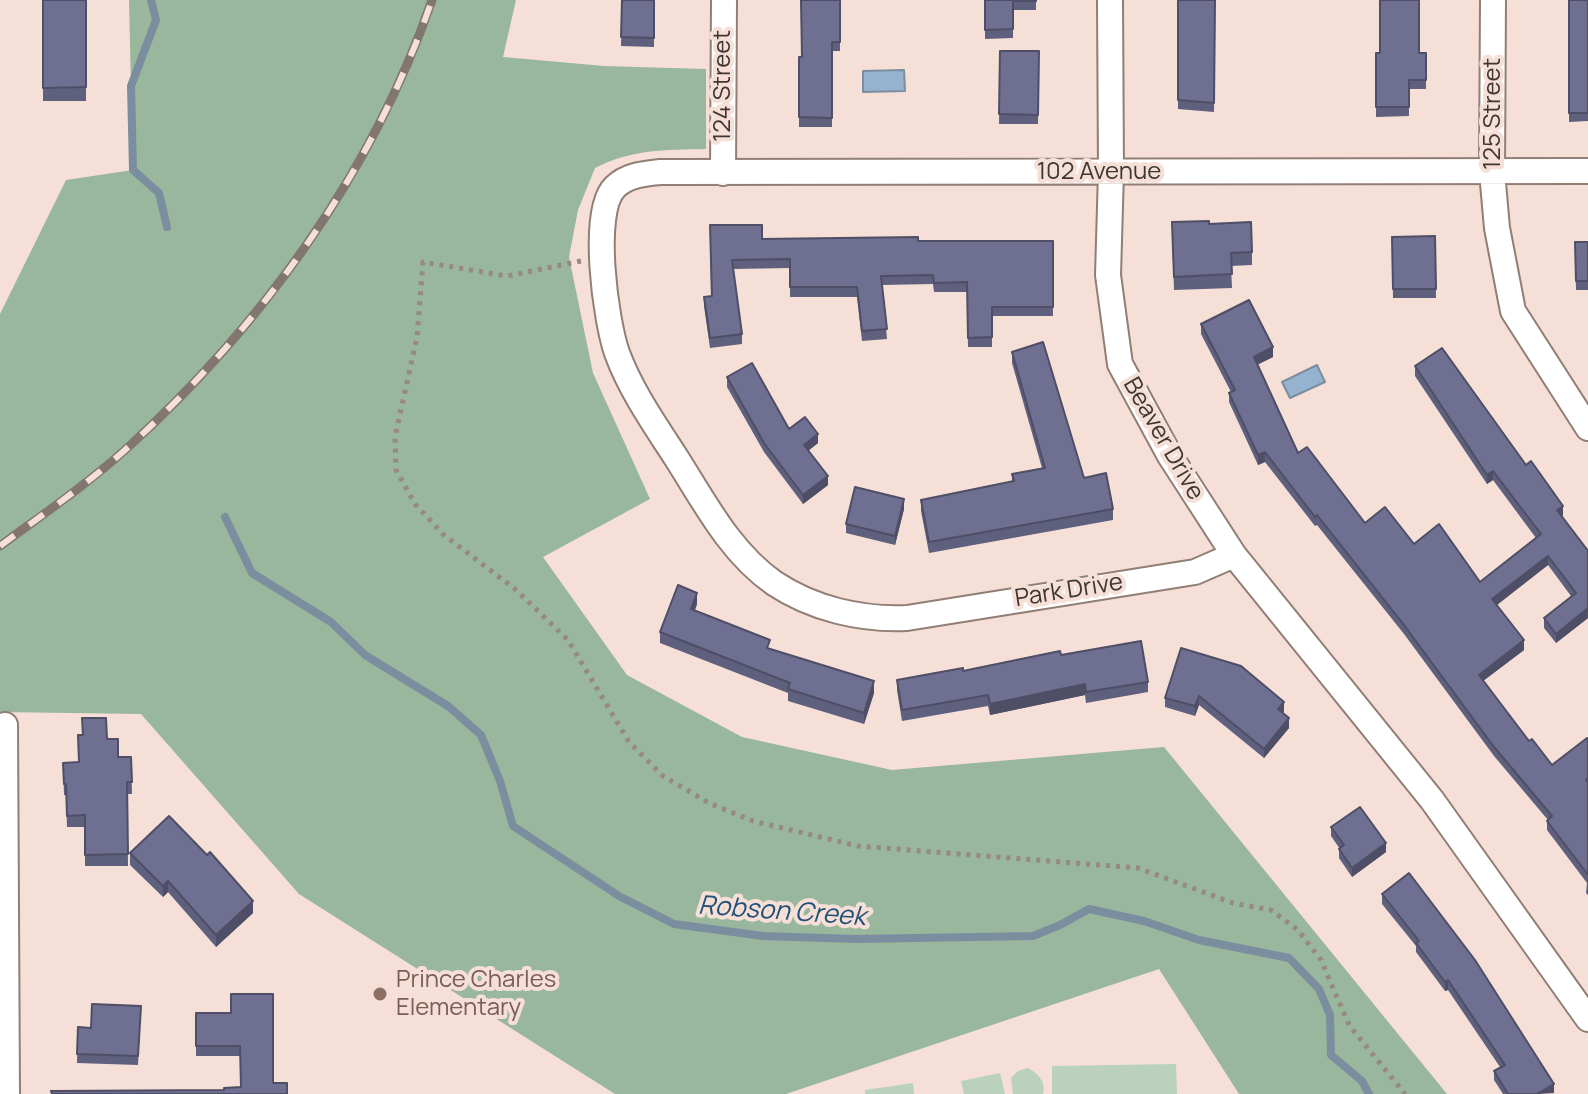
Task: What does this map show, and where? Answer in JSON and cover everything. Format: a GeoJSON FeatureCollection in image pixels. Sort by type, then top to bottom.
{"type":"FeatureCollection","features":[{"type":"Feature","properties":{"kind":"street","name":"124 Street"},"geometry":{"type":"LineString","coordinates":[[723,173],[724,0]]}},
{"type":"Feature","properties":{"kind":"street","name":"Beaver Drive"},"geometry":{"type":"LineString","coordinates":[[1110,0],[1108,275],[1120,364],[1170,456],[1234,555]]}},
{"type":"Feature","properties":{"kind":"street","name":"125 Street"},"geometry":{"type":"LineString","coordinates":[[1493,0],[1492,172],[1497,228],[1513,311],[1588,428]]}},
{"type":"Feature","properties":{"kind":"street","name":"102 Avenue"},"geometry":{"type":"LineString","coordinates":[[614,187],[633,176],[646,173],[1588,171]]}},
{"type":"Feature","properties":{"kind":"street","name":"Park Drive"},"geometry":{"type":"LineString","coordinates":[[614,187],[603,210],[601,231],[610,323],[617,353],[639,397],[726,536],[748,561],[775,583],[808,601],[842,613],[886,619],[907,618],[1195,572],[1234,555]]}},
{"type":"Feature","properties":{"kind":"street"},"geometry":{"type":"LineString","coordinates":[[1234,555],[1432,800],[1588,1019]]}},
{"type":"Feature","properties":{"kind":"street"},"geometry":{"type":"LineString","coordinates":[[5,725],[2,882],[7,1094]]}},
{"type":"Feature","properties":{"kind":"path"},"geometry":{"type":"LineString","coordinates":[[590,260],[507,276],[423,262],[417,337],[395,437],[396,470],[415,504],[444,535],[515,589],[568,640],[629,742],[663,776],[709,803],[753,821],[858,846],[1138,868],[1233,903],[1271,910],[1298,930],[1321,960],[1349,1025],[1405,1094]]}},
{"type":"Feature","properties":{"kind":"green space"},"geometry":{"type":"Polygon","coordinates":[[[129,0],[516,0],[503,57],[604,66],[706,69],[706,149],[635,154],[595,168],[578,210],[569,257],[593,373],[650,499],[543,557],[627,675],[742,737],[892,770],[1164,747],[1447,1094],[1239,1094],[1159,969],[786,1094],[615,1094],[299,894],[141,714],[0,712],[0,314],[66,180],[133,170],[129,0]]]}},
{"type":"Feature","properties":{"kind":"green space"},"geometry":{"type":"Polygon","coordinates":[[[1176,1064],[1177,1094],[1052,1094],[1052,1066],[1176,1064]]]}},
{"type":"Feature","properties":{"kind":"green space"},"geometry":{"type":"Polygon","coordinates":[[[1028,1068],[1038,1075],[1043,1094],[1013,1094],[1011,1078],[1018,1071],[1028,1068]]]}},
{"type":"Feature","properties":{"kind":"green space"},"geometry":{"type":"Polygon","coordinates":[[[1000,1073],[1005,1094],[964,1094],[961,1081],[1000,1073]]]}},
{"type":"Feature","properties":{"kind":"green space"},"geometry":{"type":"Polygon","coordinates":[[[913,1083],[914,1094],[865,1094],[865,1090],[913,1083]]]}},
{"type":"Feature","properties":{"kind":"water"},"geometry":{"type":"Polygon","coordinates":[[[904,70],[905,91],[863,92],[863,71],[904,70]]]}},
{"type":"Feature","properties":{"kind":"water"},"geometry":{"type":"Polygon","coordinates":[[[1317,365],[1325,382],[1290,398],[1282,382],[1317,365]]]}},
{"type":"Feature","properties":{"kind":"building"},"geometry":{"type":"Polygon","coordinates":[[[43,0],[86,0],[86,87],[43,88],[43,0]]]}},
{"type":"Feature","properties":{"kind":"building"},"geometry":{"type":"Polygon","coordinates":[[[622,0],[654,0],[654,38],[621,37],[622,0]]]}},
{"type":"Feature","properties":{"kind":"building"},"geometry":{"type":"Polygon","coordinates":[[[801,0],[840,0],[840,42],[832,42],[832,118],[799,117],[801,0]]]}},
{"type":"Feature","properties":{"kind":"building"},"geometry":{"type":"Polygon","coordinates":[[[985,0],[1036,1],[1013,1],[1013,29],[985,30],[985,0]]]}},
{"type":"Feature","properties":{"kind":"building"},"geometry":{"type":"Polygon","coordinates":[[[1178,0],[1215,0],[1214,103],[1178,100],[1178,0]]]}},
{"type":"Feature","properties":{"kind":"building"},"geometry":{"type":"Polygon","coordinates":[[[1380,0],[1419,0],[1419,53],[1426,53],[1426,80],[1409,80],[1409,107],[1376,107],[1380,0]]]}},
{"type":"Feature","properties":{"kind":"building"},"geometry":{"type":"Polygon","coordinates":[[[1569,0],[1588,0],[1588,113],[1569,113],[1569,0]]]}},
{"type":"Feature","properties":{"kind":"building"},"geometry":{"type":"Polygon","coordinates":[[[1000,51],[1039,51],[1038,115],[999,114],[1000,51]]]}},
{"type":"Feature","properties":{"kind":"building"},"geometry":{"type":"Polygon","coordinates":[[[1209,221],[1209,224],[1251,222],[1252,252],[1231,253],[1232,274],[1174,277],[1172,222],[1209,221]]]}},
{"type":"Feature","properties":{"kind":"building"},"geometry":{"type":"Polygon","coordinates":[[[710,225],[762,225],[762,239],[918,237],[918,241],[1053,241],[1053,307],[992,307],[992,337],[968,338],[967,282],[934,283],[933,275],[881,276],[887,329],[862,331],[857,287],[790,287],[790,259],[732,260],[742,334],[710,338],[704,297],[712,296],[710,225]]]}},
{"type":"Feature","properties":{"kind":"building"},"geometry":{"type":"Polygon","coordinates":[[[1435,236],[1436,289],[1393,289],[1392,237],[1435,236]]]}},
{"type":"Feature","properties":{"kind":"building"},"geometry":{"type":"Polygon","coordinates":[[[1575,242],[1588,242],[1588,281],[1576,281],[1575,242]]]}},
{"type":"Feature","properties":{"kind":"building"},"geometry":{"type":"Polygon","coordinates":[[[1249,300],[1273,347],[1254,357],[1298,453],[1307,447],[1365,523],[1385,507],[1414,544],[1439,524],[1480,582],[1541,534],[1493,471],[1487,475],[1415,366],[1442,348],[1526,465],[1531,461],[1563,506],[1557,510],[1588,551],[1588,608],[1556,634],[1544,618],[1576,593],[1548,556],[1492,599],[1524,640],[1479,675],[1529,741],[1532,739],[1552,765],[1588,739],[1588,875],[1547,821],[1552,816],[1494,747],[1404,625],[1265,452],[1258,455],[1229,393],[1235,390],[1201,324],[1249,300]]]}},
{"type":"Feature","properties":{"kind":"building"},"geometry":{"type":"Polygon","coordinates":[[[1043,342],[1084,478],[1106,473],[1113,509],[929,542],[921,500],[1014,481],[1012,474],[1045,468],[1012,352],[1043,342]]]}},
{"type":"Feature","properties":{"kind":"building"},"geometry":{"type":"Polygon","coordinates":[[[752,363],[789,429],[805,417],[818,434],[804,445],[828,476],[803,495],[764,443],[727,377],[752,363]]]}},
{"type":"Feature","properties":{"kind":"building"},"geometry":{"type":"Polygon","coordinates":[[[855,487],[904,499],[895,536],[846,524],[855,487]]]}},
{"type":"Feature","properties":{"kind":"building"},"geometry":{"type":"Polygon","coordinates":[[[678,585],[697,593],[691,609],[770,640],[767,648],[874,681],[864,713],[788,689],[790,683],[660,632],[678,585]]]}},
{"type":"Feature","properties":{"kind":"building"},"geometry":{"type":"Polygon","coordinates":[[[1141,641],[1148,682],[1086,692],[1085,684],[990,704],[988,695],[902,710],[897,680],[963,668],[963,671],[1060,651],[1061,655],[1141,641]]]}},
{"type":"Feature","properties":{"kind":"building"},"geometry":{"type":"Polygon","coordinates":[[[1181,648],[1241,666],[1284,702],[1278,709],[1289,718],[1264,749],[1199,696],[1195,706],[1165,698],[1181,648]]]}},
{"type":"Feature","properties":{"kind":"building"},"geometry":{"type":"Polygon","coordinates":[[[82,718],[106,718],[107,739],[118,739],[118,757],[131,757],[132,782],[127,782],[128,854],[85,855],[85,815],[67,816],[63,763],[79,762],[78,735],[83,735],[82,718]]]}},
{"type":"Feature","properties":{"kind":"building"},"geometry":{"type":"Polygon","coordinates":[[[1360,807],[1386,843],[1352,868],[1339,849],[1344,845],[1331,827],[1360,807]]]}},
{"type":"Feature","properties":{"kind":"building"},"geometry":{"type":"Polygon","coordinates":[[[169,816],[207,855],[210,852],[253,901],[216,935],[168,881],[163,886],[130,853],[169,816]]]}},
{"type":"Feature","properties":{"kind":"building"},"geometry":{"type":"Polygon","coordinates":[[[1409,873],[1475,960],[1554,1084],[1537,1094],[1508,1094],[1494,1071],[1505,1065],[1448,980],[1445,982],[1416,943],[1419,941],[1382,894],[1409,873]]]}},
{"type":"Feature","properties":{"kind":"building"},"geometry":{"type":"Polygon","coordinates":[[[231,994],[273,994],[273,1083],[287,1083],[287,1094],[52,1094],[51,1091],[224,1090],[241,1087],[240,1046],[196,1046],[196,1013],[231,1013],[231,994]]]}},
{"type":"Feature","properties":{"kind":"building"},"geometry":{"type":"Polygon","coordinates":[[[92,1004],[141,1006],[138,1056],[77,1054],[78,1027],[91,1028],[92,1004]]]}},
{"type":"Feature","properties":{"kind":"waterway","name":"Robson Creek"},"geometry":{"type":"LineString","coordinates":[[151,0],[156,20],[131,86],[133,170],[159,193],[167,227]]}},
{"type":"Feature","properties":{"kind":"waterway","name":"Robson Creek"},"geometry":{"type":"LineString","coordinates":[[225,517],[252,573],[331,622],[365,655],[448,706],[481,735],[500,781],[513,826],[619,896],[674,924],[763,936],[856,939],[1033,936],[1089,909],[1144,921],[1199,940],[1289,958],[1319,989],[1330,1015],[1331,1055],[1362,1081],[1369,1094]]}},
{"type":"Feature","properties":{"kind":"railway"},"geometry":{"type":"LineString","coordinates":[[0,546],[125,450],[222,352],[266,299],[307,244],[378,126],[432,0]]}},
{"type":"Feature","properties":{"kind":"place","name":"Prince Charles Elementary"},"geometry":{"type":"Point","coordinates":[380,994]}}]}
